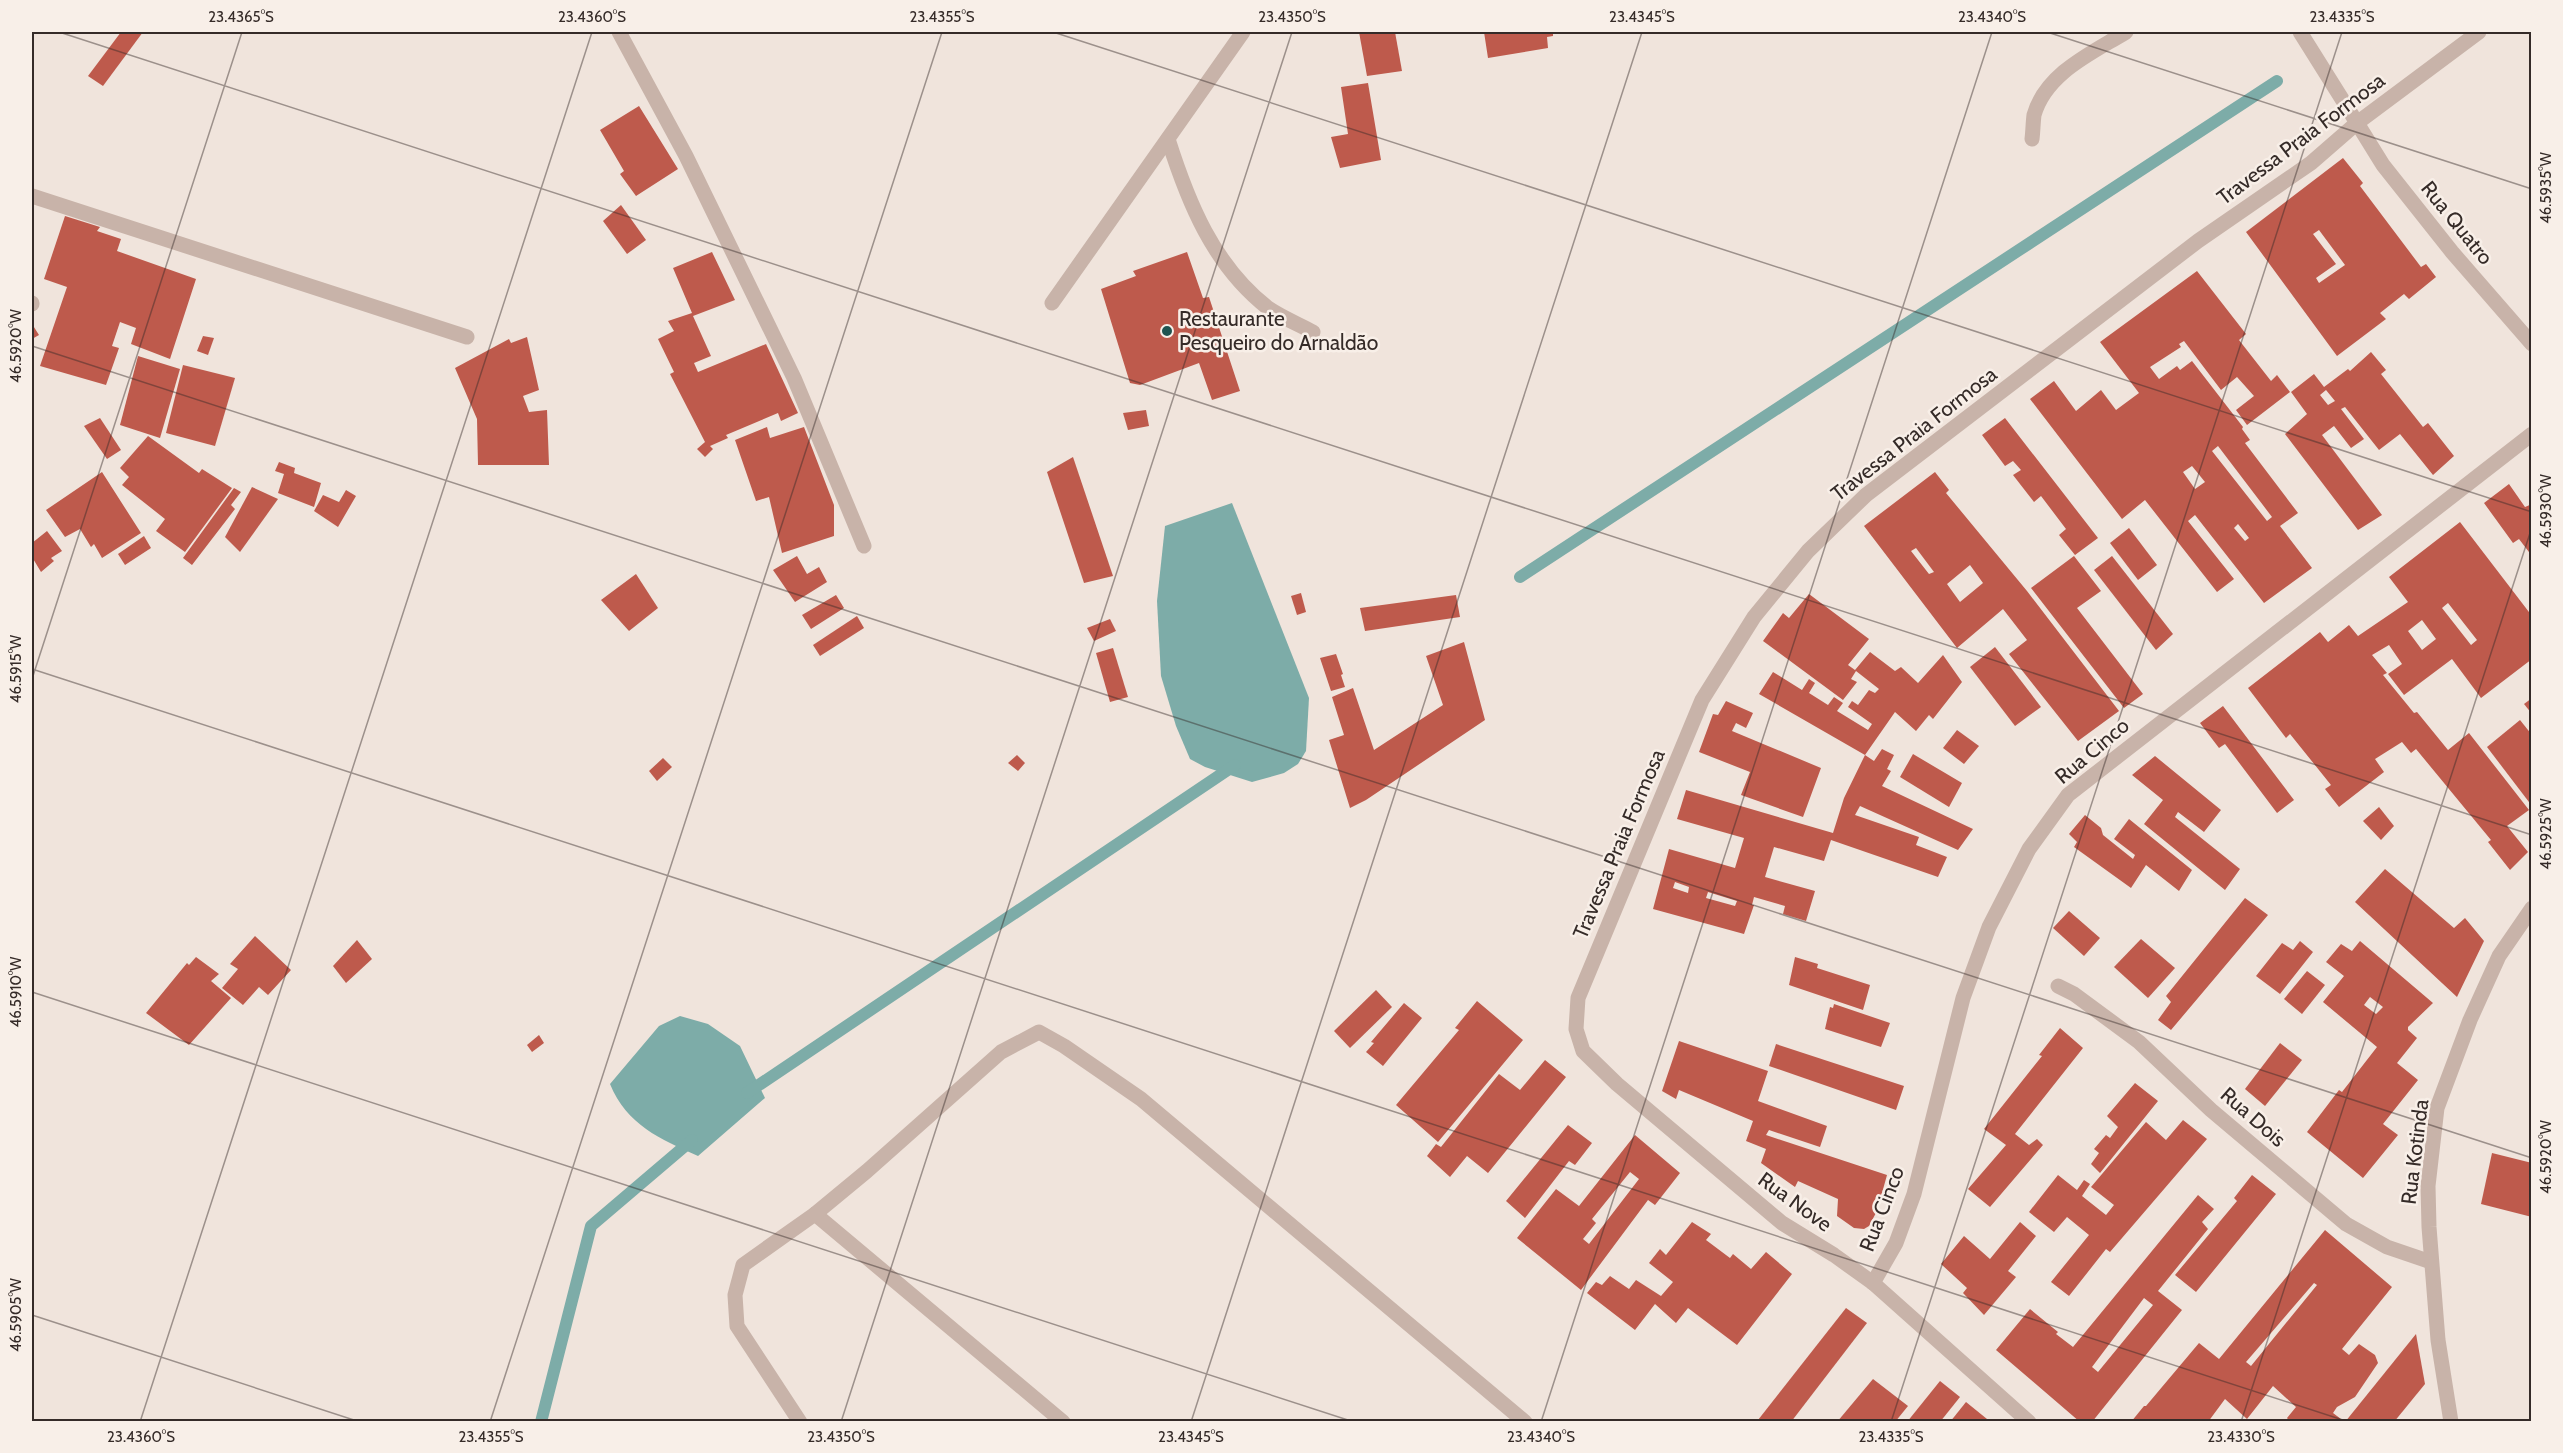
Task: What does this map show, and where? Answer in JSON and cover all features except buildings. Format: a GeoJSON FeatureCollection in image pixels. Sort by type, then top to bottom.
{"type":"FeatureCollection","features":[{"type":"Feature","properties":{"kind":"street"},"geometry":{"type":"LineString","coordinates":[[619,32],[686,156],[794,378],[864,546]]}},
{"type":"Feature","properties":{"kind":"street"},"geometry":{"type":"LineString","coordinates":[[1052,303],[1243,32]]}},
{"type":"Feature","properties":{"kind":"street"},"geometry":{"type":"LineString","coordinates":[[2032,139],[2034,115],[2045,92],[2063,72],[2126,32]]}},
{"type":"Feature","properties":{"kind":"street","name":"Rua Quatro"},"geometry":{"type":"LineString","coordinates":[[2300,32],[2383,165],[2452,252],[2532,344]]}},
{"type":"Feature","properties":{"kind":"street","name":"Travessa Praia Formosa"},"geometry":{"type":"LineString","coordinates":[[1576,1029],[1578,998],[1702,700],[1754,617],[1808,551],[1866,495],[2198,240],[2311,163],[2357,123],[2479,32]]}},
{"type":"Feature","properties":{"kind":"street"},"geometry":{"type":"LineString","coordinates":[[1168,138],[1185,191],[1207,237],[1237,279],[1269,308],[1313,332]]}},
{"type":"Feature","properties":{"kind":"street"},"geometry":{"type":"LineString","coordinates":[[32,196],[467,337]]}},
{"type":"Feature","properties":{"kind":"street","name":"Rua Cinco"},"geometry":{"type":"LineString","coordinates":[[1873,1283],[1896,1243],[1914,1194],[1963,998],[1989,927],[2029,849],[2068,795],[2532,434]]}},
{"type":"Feature","properties":{"kind":"street","name":"Rua Kotinda"},"geometry":{"type":"LineString","coordinates":[[2451,1422],[2438,1340],[2431,1262],[2428,1186],[2437,1108],[2470,1020],[2494,967],[2532,908]]}},
{"type":"Feature","properties":{"kind":"street","name":"Rua Dois"},"geometry":{"type":"LineString","coordinates":[[2058,986],[2074,994],[2139,1042],[2211,1110],[2346,1224],[2387,1246],[2431,1262]]}},
{"type":"Feature","properties":{"kind":"street","name":"Rua Nove"},"geometry":{"type":"LineString","coordinates":[[1576,1029],[1583,1051],[1617,1084],[1782,1223],[1834,1255],[1873,1283],[2029,1422]]}},
{"type":"Feature","properties":{"kind":"street"},"geometry":{"type":"LineString","coordinates":[[800,1422],[737,1326],[735,1295],[743,1265],[815,1215],[867,1172],[1001,1052],[1039,1032],[1064,1046],[1141,1099],[1525,1422]]}},
{"type":"Feature","properties":{"kind":"street"},"geometry":{"type":"LineString","coordinates":[[815,1215],[1063,1422]]}},
{"type":"Feature","properties":{"kind":"water"},"geometry":{"type":"Polygon","coordinates":[[[1232,503],[1309,698],[1306,751],[1298,764],[1284,773],[1252,782],[1205,767],[1190,759],[1176,726],[1161,676],[1157,601],[1165,526],[1232,503]]]}},
{"type":"Feature","properties":{"kind":"water"},"geometry":{"type":"Polygon","coordinates":[[[680,1016],[708,1024],[740,1046],[765,1098],[698,1156],[658,1137],[635,1120],[617,1098],[610,1084],[659,1026],[680,1016]]]}},
{"type":"Feature","properties":{"kind":"waterway"},"geometry":{"type":"LineString","coordinates":[[1520,577],[2277,81]]}},
{"type":"Feature","properties":{"kind":"waterway"},"geometry":{"type":"LineString","coordinates":[[747,1093],[1235,765]]}},
{"type":"Feature","properties":{"kind":"waterway"},"geometry":{"type":"LineString","coordinates":[[541,1422],[591,1226],[692,1140]]}},
{"type":"Feature","properties":{"kind":"place","name":"Restaurante Pesqueiro do Arnaldão"},"geometry":{"type":"Point","coordinates":[1167,331]}}]}
